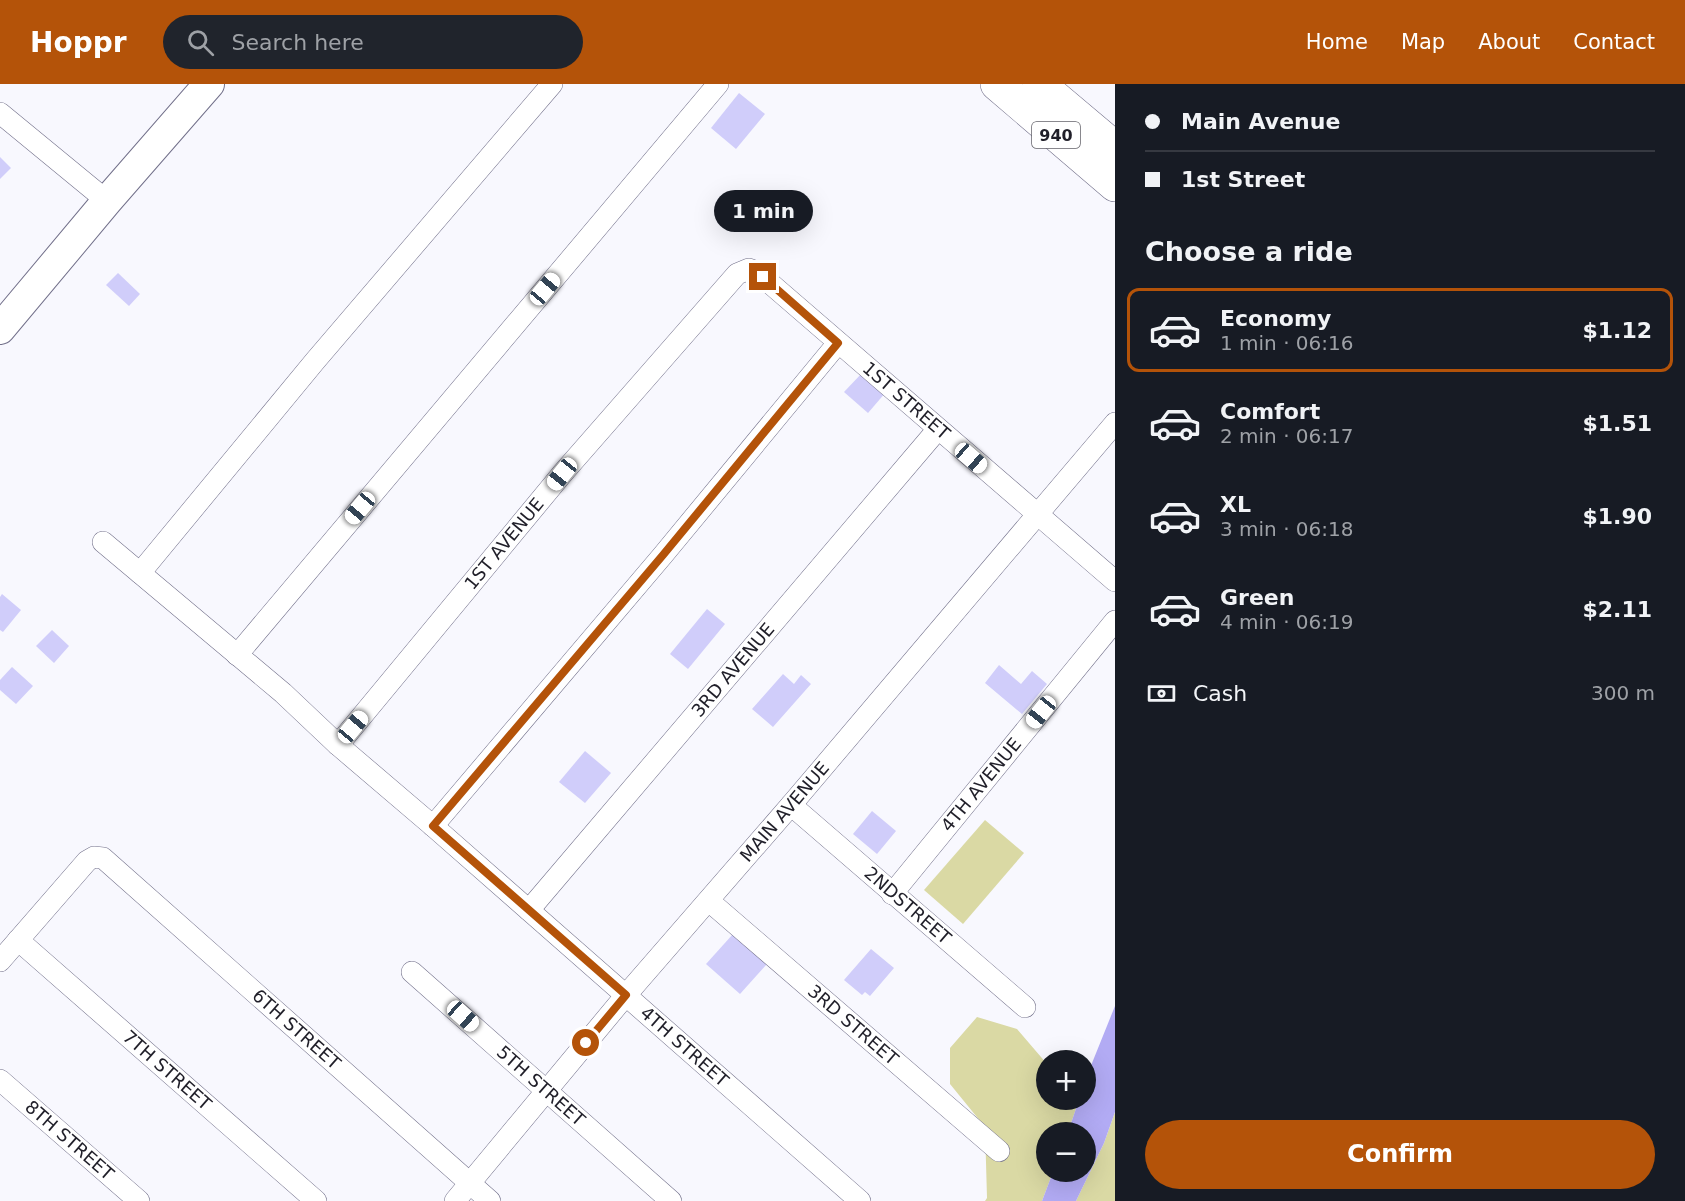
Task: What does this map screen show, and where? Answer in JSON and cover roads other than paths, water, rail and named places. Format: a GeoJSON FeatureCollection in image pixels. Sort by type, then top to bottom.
{"type":"FeatureCollection","features":[{"type":"Feature","properties":{"kind":"highway","name":"940"},"geometry":{"type":"LineString","coordinates":[[997,84],[1115,184]]}},
{"type":"Feature","properties":{"kind":"highway","name":"940"},"geometry":{"type":"LineString","coordinates":[[1039,84],[1115,148]]}},
{"type":"Feature","properties":{"kind":"main road"},"geometry":{"type":"LineString","coordinates":[[0,329],[209,84]]}},
{"type":"Feature","properties":{"kind":"street"},"geometry":{"type":"LineString","coordinates":[[140,573],[315,361],[552,84]]}},
{"type":"Feature","properties":{"kind":"street"},"geometry":{"type":"LineString","coordinates":[[237,655],[715,85]]}},
{"type":"Feature","properties":{"kind":"street"},"geometry":{"type":"LineString","coordinates":[[0,113],[107,201]]}},
{"type":"Feature","properties":{"kind":"street","name":"1ST STREET"},"geometry":{"type":"LineString","coordinates":[[749,269],[757,272],[1115,581]]}},
{"type":"Feature","properties":{"kind":"street","name":"1ST AVENUE"},"geometry":{"type":"LineString","coordinates":[[338,745],[562,474],[737,274],[749,269]]}},
{"type":"Feature","properties":{"kind":"street"},"geometry":{"type":"LineString","coordinates":[[433,826],[656,564],[838,343]]}},
{"type":"Feature","properties":{"kind":"street","name":"MAIN AVENUE"},"geometry":{"type":"LineString","coordinates":[[455,1201],[626,995],[709,901],[1115,423]]}},
{"type":"Feature","properties":{"kind":"street","name":"3RD AVENUE"},"geometry":{"type":"LineString","coordinates":[[530,910],[938,429]]}},
{"type":"Feature","properties":{"kind":"street","name":"4TH STREET"},"geometry":{"type":"LineString","coordinates":[[103,542],[283,693],[338,745],[530,910],[860,1201]]}},
{"type":"Feature","properties":{"kind":"street","name":"4TH AVENUE"},"geometry":{"type":"LineString","coordinates":[[892,894],[1115,621]]}},
{"type":"Feature","properties":{"kind":"street","name":"2NDSTREET"},"geometry":{"type":"LineString","coordinates":[[791,805],[1025,1007]]}},
{"type":"Feature","properties":{"kind":"street","name":"6TH STREET"},"geometry":{"type":"LineString","coordinates":[[18,940],[87,861],[94,857],[103,858],[490,1201]]}},
{"type":"Feature","properties":{"kind":"street","name":"3RD STREET"},"geometry":{"type":"LineString","coordinates":[[709,901],[999,1151]]}},
{"type":"Feature","properties":{"kind":"street"},"geometry":{"type":"LineString","coordinates":[[0,961],[18,940]]}},
{"type":"Feature","properties":{"kind":"street","name":"7TH STREET"},"geometry":{"type":"LineString","coordinates":[[18,940],[316,1201]]}},
{"type":"Feature","properties":{"kind":"street","name":"5TH STREET"},"geometry":{"type":"LineString","coordinates":[[412,972],[671,1201]]}},
{"type":"Feature","properties":{"kind":"street","name":"8TH STREET"},"geometry":{"type":"LineString","coordinates":[[0,1080],[139,1201]]}}]}
